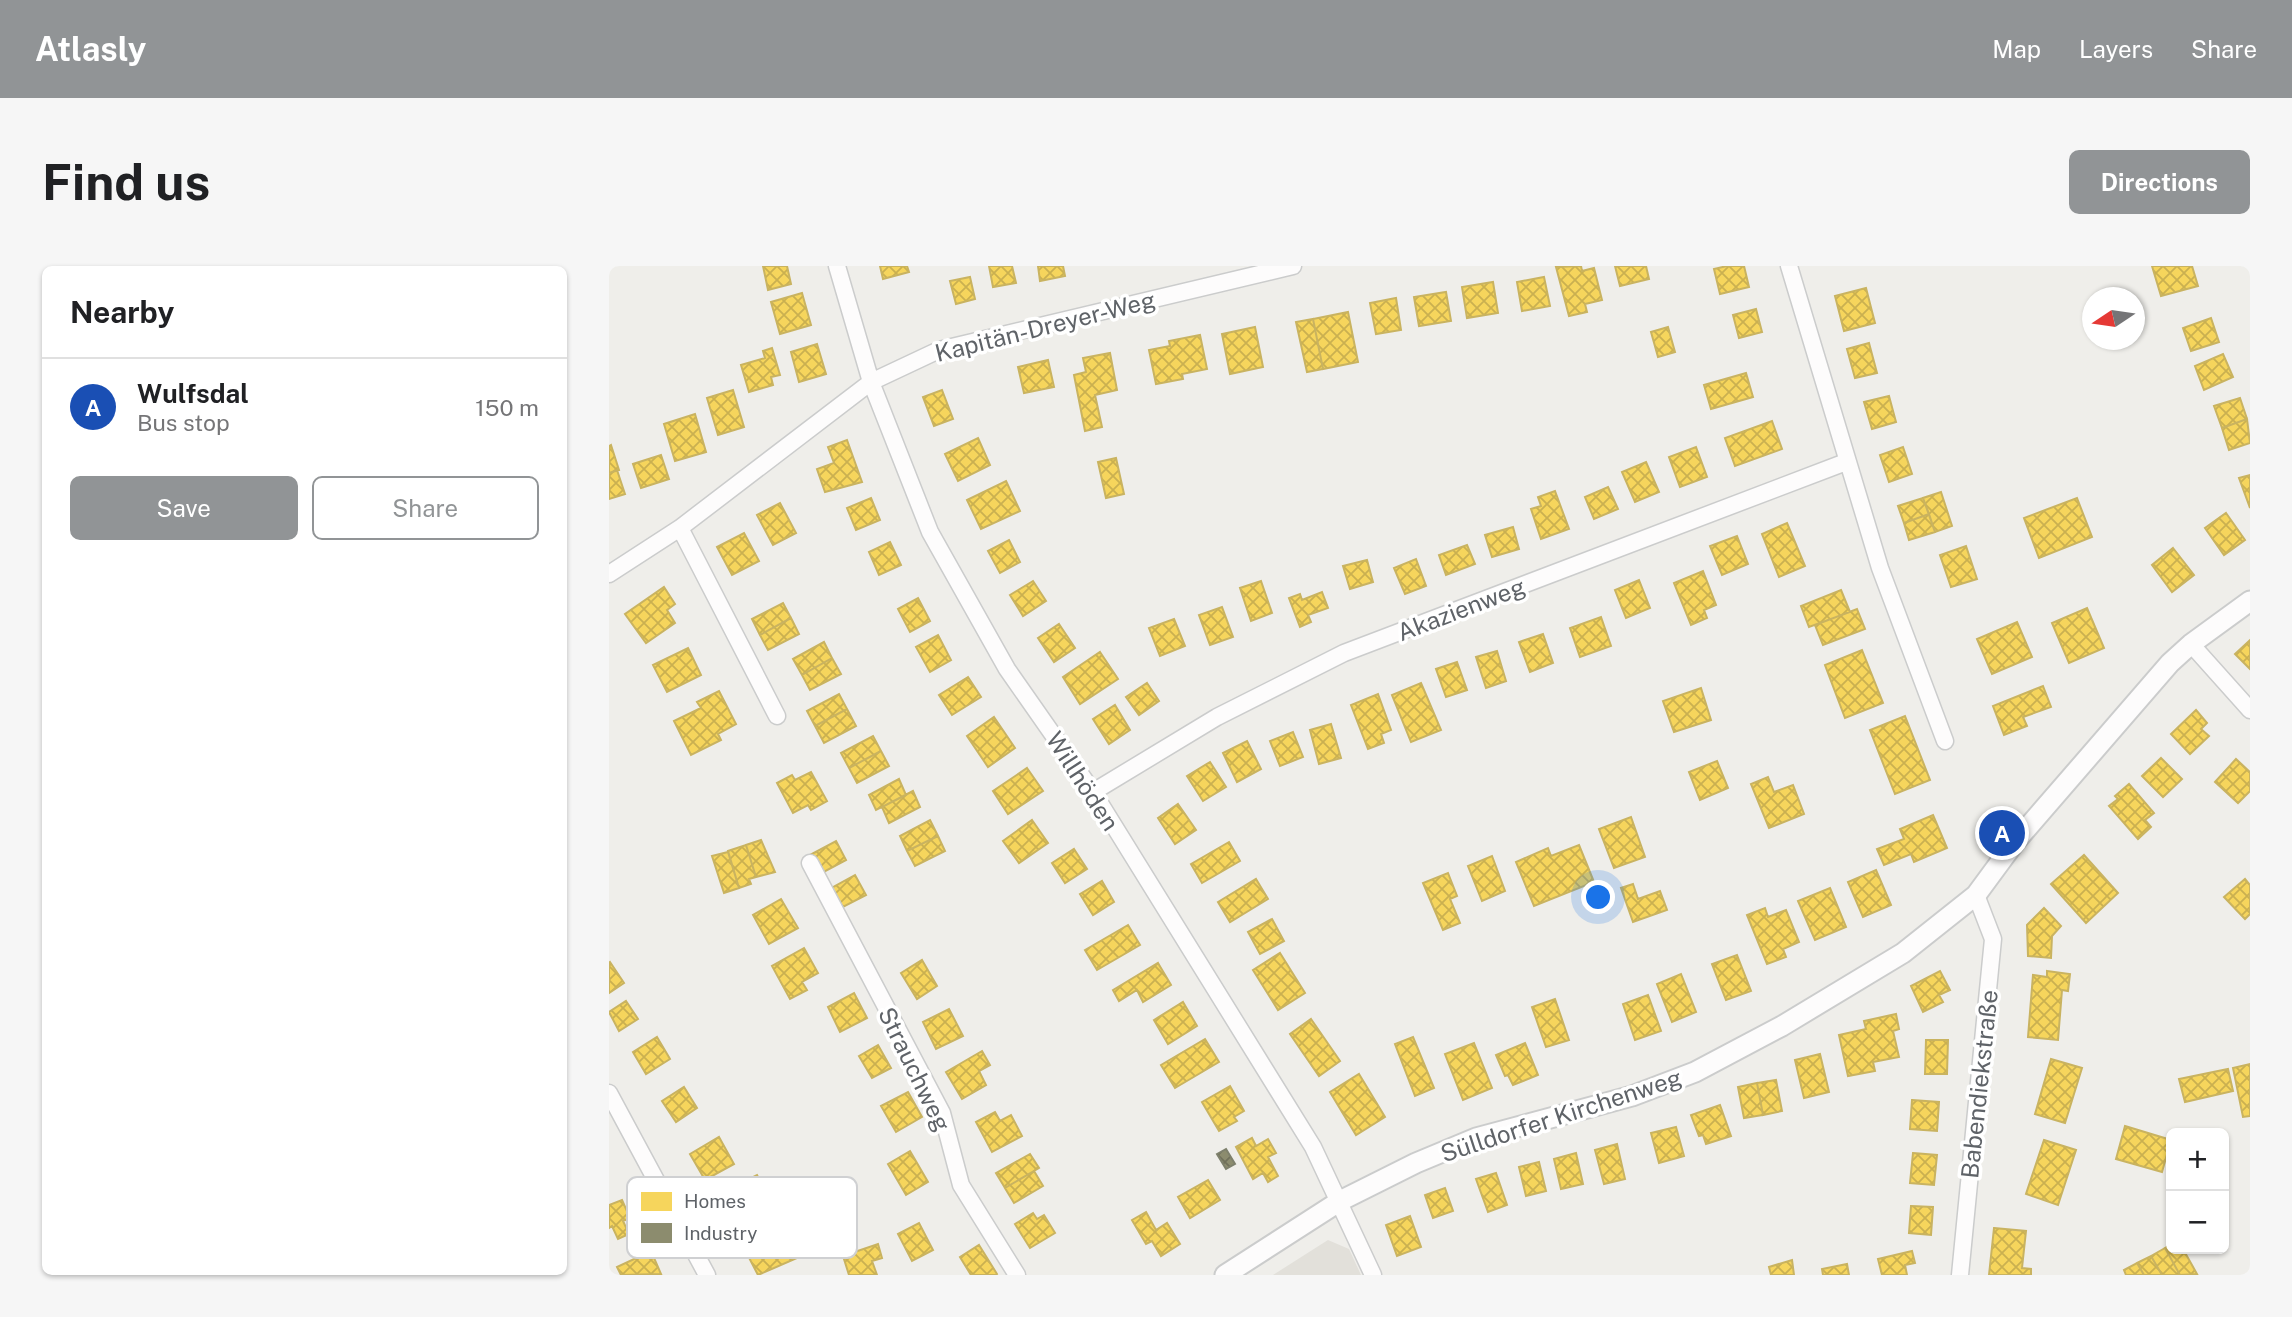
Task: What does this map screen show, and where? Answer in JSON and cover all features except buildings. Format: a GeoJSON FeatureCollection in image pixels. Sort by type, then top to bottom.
{"type":"FeatureCollection","features":[{"type":"Feature","properties":{"kind":"street","name":"Willhöden"},"geometry":{"type":"LineString","coordinates":[[837,266],[871,382],[930,532],[1007,669],[1093,792],[1313,1147],[1373,1275]]}},
{"type":"Feature","properties":{"kind":"street","name":"Kapitän-Dreyer-Weg"},"geometry":{"type":"LineString","coordinates":[[609,574],[680,528],[871,382],[939,350],[1293,266]]}},
{"type":"Feature","properties":{"kind":"street"},"geometry":{"type":"LineString","coordinates":[[1789,266],[1880,568],[1945,741]]}},
{"type":"Feature","properties":{"kind":"street","name":"Akazienweg"},"geometry":{"type":"LineString","coordinates":[[1093,792],[1217,717],[1344,653],[1846,462]]}},
{"type":"Feature","properties":{"kind":"street"},"geometry":{"type":"LineString","coordinates":[[680,528],[776,716]]}},
{"type":"Feature","properties":{"kind":"street","name":"Sülldorfer Kirchenweg"},"geometry":{"type":"LineString","coordinates":[[1224,1275],[1340,1201],[1416,1163],[1476,1138],[1632,1096],[1729,1056],[1903,953],[1976,895],[2015,842],[2132,705],[2191,643],[2250,601]]}},
{"type":"Feature","properties":{"kind":"street"},"geometry":{"type":"LineString","coordinates":[[2191,643],[2250,710]]}},
{"type":"Feature","properties":{"kind":"street","name":"Strauchweg"},"geometry":{"type":"LineString","coordinates":[[810,863],[942,1113],[961,1185],[1017,1275]]}},
{"type":"Feature","properties":{"kind":"street","name":"Babendiekstraße"},"geometry":{"type":"LineString","coordinates":[[1960,1275],[1993,939],[1976,895]]}},
{"type":"Feature","properties":{"kind":"street"},"geometry":{"type":"LineString","coordinates":[[609,1093],[655,1177]]}},
{"type":"Feature","properties":{"kind":"street"},"geometry":{"type":"LineString","coordinates":[[609,1127],[625,1121]]}},
{"type":"Feature","properties":{"kind":"street"},"geometry":{"type":"LineString","coordinates":[[699,1258],[708,1275]]}},
{"type":"Feature","properties":{"kind":"shaded area"},"geometry":{"type":"Polygon","coordinates":[[[1328,1240],[1349,1249],[1361,1275],[1273,1275],[1328,1240]]]}},
{"type":"Feature","properties":{"kind":"place","name":"Wulfsdal"},"geometry":{"type":"Point","coordinates":[2002,833]}}]}
